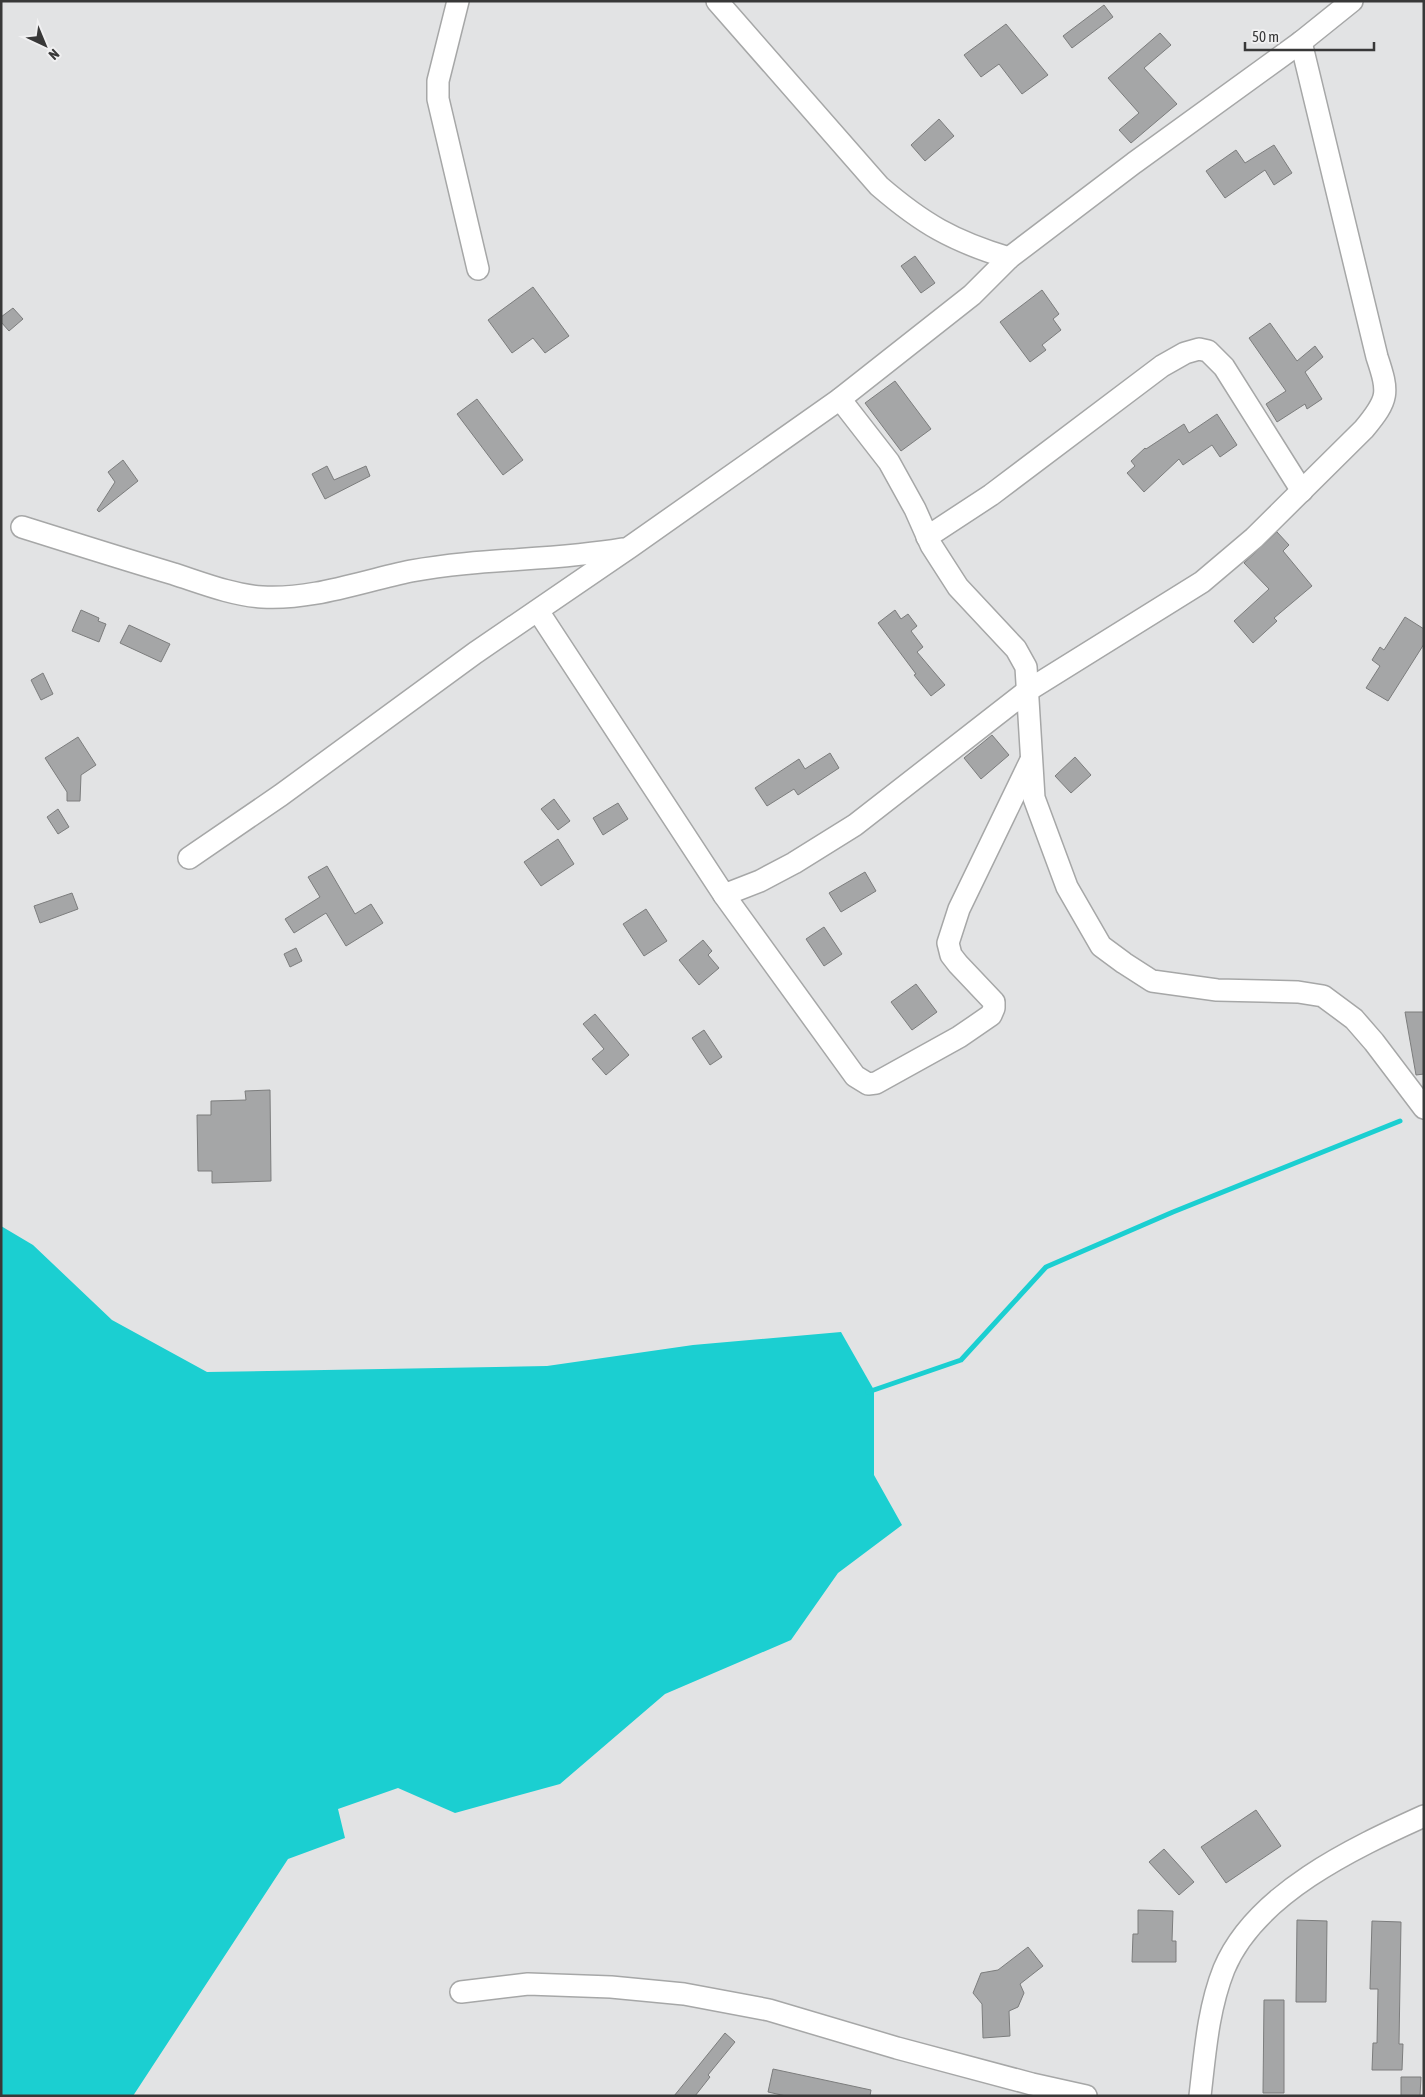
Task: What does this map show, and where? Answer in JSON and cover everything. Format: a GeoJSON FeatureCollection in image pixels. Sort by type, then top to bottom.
{"type":"FeatureCollection","features":[{"type":"Feature","properties":{"kind":"street"},"geometry":{"type":"LineString","coordinates":[[458,1],[438,81],[438,99],[478,269]]}},
{"type":"Feature","properties":{"kind":"street"},"geometry":{"type":"LineString","coordinates":[[718,1],[879,186],[906,210],[935,229],[973,247],[1009,258]]}},
{"type":"Feature","properties":{"kind":"street"},"geometry":{"type":"LineString","coordinates":[[189,858],[328,761],[475,653],[630,547],[840,399],[972,295],[1009,258],[1134,163],[1301,42],[1352,1]]}},
{"type":"Feature","properties":{"kind":"street"},"geometry":{"type":"LineString","coordinates":[[724,895],[760,881],[794,863],[855,825],[1027,691],[1202,582],[1254,538],[1364,429],[1380,410],[1386,395],[1384,378],[1377,357],[1301,42]]}},
{"type":"Feature","properties":{"kind":"street"},"geometry":{"type":"LineString","coordinates":[[927,537],[1044,457],[1162,366],[1185,353],[1199,349],[1208,351],[1224,367],[1302,490]]}},
{"type":"Feature","properties":{"kind":"street"},"geometry":{"type":"LineString","coordinates":[[840,399],[890,462],[915,509],[927,537],[958,587],[1016,649],[1026,668],[1034,798],[1067,887],[1101,946],[1124,964],[1152,981],[1217,990],[1298,992],[1323,996],[1354,1018],[1424,1108]]}},
{"type":"Feature","properties":{"kind":"street"},"geometry":{"type":"LineString","coordinates":[[22,527],[224,590],[262,597],[299,595],[332,590],[412,571],[514,558],[592,554],[630,547]]}},
{"type":"Feature","properties":{"kind":"street"},"geometry":{"type":"LineString","coordinates":[[538,611],[724,895],[855,1076],[868,1084],[876,1084],[959,1036],[991,1015],[994,1002],[958,964],[952,955],[948,942],[960,909],[1031,761]]}},
{"type":"Feature","properties":{"kind":"street"},"geometry":{"type":"LineString","coordinates":[[1200,2096],[1211,2012],[1224,1970],[1238,1940],[1264,1910],[1307,1877],[1388,1832],[1424,1816]]}},
{"type":"Feature","properties":{"kind":"street"},"geometry":{"type":"LineString","coordinates":[[461,1992],[528,1984],[611,1987],[684,1994],[769,2010],[897,2048],[1032,2084],[1086,2096]]}},
{"type":"Feature","properties":{"kind":"water"},"geometry":{"type":"Polygon","coordinates":[[[1,1226],[33,1245],[112,1320],[207,1372],[547,1366],[693,1345],[841,1332],[874,1390],[874,1475],[902,1525],[838,1573],[791,1640],[665,1694],[560,1784],[455,1813],[398,1788],[338,1809],[345,1838],[288,1859],[133,2096],[1,2096],[1,1226]]]}},
{"type":"Feature","properties":{"kind":"building"},"geometry":{"type":"Polygon","coordinates":[[[1104,5],[1113,17],[1072,48],[1063,36],[1104,5]]]}},
{"type":"Feature","properties":{"kind":"building"},"geometry":{"type":"Polygon","coordinates":[[[1006,24],[1048,75],[1022,94],[999,64],[981,77],[964,55],[1006,24]]]}},
{"type":"Feature","properties":{"kind":"building"},"geometry":{"type":"Polygon","coordinates":[[[1160,33],[1171,45],[1144,68],[1177,104],[1131,143],[1119,130],[1139,113],[1108,78],[1160,33]]]}},
{"type":"Feature","properties":{"kind":"building"},"geometry":{"type":"Polygon","coordinates":[[[939,119],[954,136],[925,161],[911,145],[939,119]]]}},
{"type":"Feature","properties":{"kind":"building"},"geometry":{"type":"Polygon","coordinates":[[[1274,145],[1292,173],[1274,185],[1265,170],[1225,198],[1206,171],[1236,150],[1245,163],[1274,145]]]}},
{"type":"Feature","properties":{"kind":"building"},"geometry":{"type":"Polygon","coordinates":[[[915,256],[935,283],[921,293],[901,266],[915,256]]]}},
{"type":"Feature","properties":{"kind":"building"},"geometry":{"type":"Polygon","coordinates":[[[533,287],[569,336],[545,353],[533,338],[512,353],[488,320],[533,287]]]}},
{"type":"Feature","properties":{"kind":"building"},"geometry":{"type":"Polygon","coordinates":[[[1042,290],[1059,314],[1053,319],[1061,330],[1042,345],[1046,350],[1030,362],[1000,322],[1042,290]]]}},
{"type":"Feature","properties":{"kind":"building"},"geometry":{"type":"Polygon","coordinates":[[[13,308],[23,319],[9,331],[1,322],[1,317],[13,308]]]}},
{"type":"Feature","properties":{"kind":"building"},"geometry":{"type":"Polygon","coordinates":[[[1270,323],[1297,361],[1315,346],[1323,357],[1305,372],[1322,399],[1307,409],[1305,404],[1277,422],[1266,404],[1286,391],[1249,338],[1270,323]]]}},
{"type":"Feature","properties":{"kind":"building"},"geometry":{"type":"Polygon","coordinates":[[[895,381],[931,429],[901,451],[865,403],[895,381]]]}},
{"type":"Feature","properties":{"kind":"building"},"geometry":{"type":"Polygon","coordinates":[[[477,399],[523,460],[503,475],[457,414],[477,399]]]}},
{"type":"Feature","properties":{"kind":"building"},"geometry":{"type":"Polygon","coordinates":[[[1217,414],[1237,445],[1220,457],[1212,445],[1183,465],[1179,459],[1144,492],[1127,473],[1135,466],[1131,461],[1145,448],[1184,424],[1189,433],[1217,414]]]}},
{"type":"Feature","properties":{"kind":"building"},"geometry":{"type":"Polygon","coordinates":[[[123,460],[138,481],[99,512],[97,510],[115,482],[108,472],[123,460]]]}},
{"type":"Feature","properties":{"kind":"building"},"geometry":{"type":"Polygon","coordinates":[[[327,466],[334,480],[366,466],[370,476],[325,499],[312,474],[327,466]]]}},
{"type":"Feature","properties":{"kind":"building"},"geometry":{"type":"Polygon","coordinates":[[[1277,532],[1289,545],[1283,551],[1312,586],[1274,618],[1277,621],[1253,643],[1234,621],[1269,589],[1244,563],[1277,532]]]}},
{"type":"Feature","properties":{"kind":"building"},"geometry":{"type":"Polygon","coordinates":[[[81,610],[99,618],[98,621],[106,624],[99,642],[72,631],[81,610]]]}},
{"type":"Feature","properties":{"kind":"building"},"geometry":{"type":"Polygon","coordinates":[[[895,610],[901,619],[908,614],[917,626],[911,631],[923,647],[917,652],[945,685],[931,696],[878,623],[895,610]]]}},
{"type":"Feature","properties":{"kind":"building"},"geometry":{"type":"Polygon","coordinates":[[[1405,617],[1424,629],[1424,644],[1388,701],[1366,688],[1380,666],[1372,660],[1380,647],[1384,650],[1405,617]]]}},
{"type":"Feature","properties":{"kind":"building"},"geometry":{"type":"Polygon","coordinates":[[[129,625],[170,644],[161,662],[120,643],[129,625]]]}},
{"type":"Feature","properties":{"kind":"building"},"geometry":{"type":"Polygon","coordinates":[[[43,673],[53,694],[41,700],[31,680],[43,673]]]}},
{"type":"Feature","properties":{"kind":"building"},"geometry":{"type":"Polygon","coordinates":[[[992,735],[1009,755],[981,779],[964,758],[992,735]]]}},
{"type":"Feature","properties":{"kind":"building"},"geometry":{"type":"Polygon","coordinates":[[[78,737],[96,765],[81,775],[80,801],[67,801],[67,792],[45,758],[78,737]]]}},
{"type":"Feature","properties":{"kind":"building"},"geometry":{"type":"Polygon","coordinates":[[[830,753],[839,768],[798,795],[794,789],[767,806],[755,788],[799,759],[805,769],[830,753]]]}},
{"type":"Feature","properties":{"kind":"building"},"geometry":{"type":"Polygon","coordinates":[[[1075,757],[1091,775],[1071,793],[1055,776],[1075,757]]]}},
{"type":"Feature","properties":{"kind":"building"},"geometry":{"type":"Polygon","coordinates":[[[554,799],[570,821],[558,830],[541,809],[554,799]]]}},
{"type":"Feature","properties":{"kind":"building"},"geometry":{"type":"Polygon","coordinates":[[[618,803],[628,819],[603,835],[593,818],[618,803]]]}},
{"type":"Feature","properties":{"kind":"building"},"geometry":{"type":"Polygon","coordinates":[[[58,809],[69,827],[58,834],[47,817],[58,809]]]}},
{"type":"Feature","properties":{"kind":"building"},"geometry":{"type":"Polygon","coordinates":[[[558,839],[574,864],[541,886],[524,862],[558,839]]]}},
{"type":"Feature","properties":{"kind":"building"},"geometry":{"type":"Polygon","coordinates":[[[327,866],[355,914],[371,904],[383,923],[346,946],[326,913],[294,933],[285,919],[320,897],[308,877],[327,866]]]}},
{"type":"Feature","properties":{"kind":"building"},"geometry":{"type":"Polygon","coordinates":[[[865,872],[876,891],[841,912],[829,893],[865,872]]]}},
{"type":"Feature","properties":{"kind":"building"},"geometry":{"type":"Polygon","coordinates":[[[72,893],[78,909],[40,923],[34,906],[72,893]]]}},
{"type":"Feature","properties":{"kind":"building"},"geometry":{"type":"Polygon","coordinates":[[[646,909],[667,941],[644,956],[623,924],[646,909]]]}},
{"type":"Feature","properties":{"kind":"building"},"geometry":{"type":"Polygon","coordinates":[[[824,927],[842,954],[824,966],[806,939],[824,927]]]}},
{"type":"Feature","properties":{"kind":"building"},"geometry":{"type":"Polygon","coordinates":[[[703,940],[712,951],[708,955],[719,968],[699,985],[679,960],[703,940]]]}},
{"type":"Feature","properties":{"kind":"building"},"geometry":{"type":"Polygon","coordinates":[[[296,948],[302,961],[290,967],[284,954],[296,948]]]}},
{"type":"Feature","properties":{"kind":"building"},"geometry":{"type":"Polygon","coordinates":[[[916,984],[937,1012],[912,1030],[891,1002],[916,984]]]}},
{"type":"Feature","properties":{"kind":"building"},"geometry":{"type":"Polygon","coordinates":[[[1405,1012],[1424,1012],[1424,1074],[1416,1075],[1405,1012]]]}},
{"type":"Feature","properties":{"kind":"building"},"geometry":{"type":"Polygon","coordinates":[[[595,1014],[629,1055],[606,1075],[592,1059],[604,1049],[583,1024],[595,1014]]]}},
{"type":"Feature","properties":{"kind":"building"},"geometry":{"type":"Polygon","coordinates":[[[704,1030],[722,1057],[710,1065],[692,1038],[704,1030]]]}},
{"type":"Feature","properties":{"kind":"building"},"geometry":{"type":"Polygon","coordinates":[[[270,1090],[271,1181],[212,1183],[212,1171],[198,1171],[197,1115],[211,1115],[211,1101],[246,1100],[245,1091],[270,1090]]]}},
{"type":"Feature","properties":{"kind":"building"},"geometry":{"type":"Polygon","coordinates":[[[1256,1810],[1281,1846],[1226,1883],[1201,1847],[1256,1810]]]}},
{"type":"Feature","properties":{"kind":"building"},"geometry":{"type":"Polygon","coordinates":[[[1164,1849],[1194,1882],[1179,1895],[1149,1862],[1164,1849]]]}},
{"type":"Feature","properties":{"kind":"building"},"geometry":{"type":"Polygon","coordinates":[[[1138,1910],[1173,1911],[1172,1941],[1176,1941],[1176,1962],[1132,1962],[1133,1934],[1138,1934],[1138,1910]]]}},
{"type":"Feature","properties":{"kind":"building"},"geometry":{"type":"Polygon","coordinates":[[[1297,1920],[1327,1921],[1326,2002],[1296,2002],[1297,1920]]]}},
{"type":"Feature","properties":{"kind":"building"},"geometry":{"type":"Polygon","coordinates":[[[1372,1921],[1401,1922],[1399,2044],[1403,2044],[1402,2070],[1372,2070],[1373,2043],[1377,2043],[1378,1989],[1370,1989],[1372,1921]]]}},
{"type":"Feature","properties":{"kind":"building"},"geometry":{"type":"Polygon","coordinates":[[[1028,1947],[1043,1966],[1020,1984],[1024,1993],[1018,2007],[1009,2011],[1010,2036],[983,2038],[982,2004],[973,1993],[981,1973],[998,1970],[1028,1947]]]}},
{"type":"Feature","properties":{"kind":"building"},"geometry":{"type":"Polygon","coordinates":[[[1264,2000],[1284,2000],[1284,2093],[1263,2093],[1264,2000]]]}},
{"type":"Feature","properties":{"kind":"building"},"geometry":{"type":"Polygon","coordinates":[[[725,2033],[735,2042],[708,2075],[710,2077],[695,2096],[674,2096],[725,2033]]]}},
{"type":"Feature","properties":{"kind":"building"},"geometry":{"type":"Polygon","coordinates":[[[773,2069],[871,2090],[870,2096],[786,2096],[768,2092],[773,2069]]]}},
{"type":"Feature","properties":{"kind":"building"},"geometry":{"type":"Polygon","coordinates":[[[1401,2077],[1421,2077],[1420,2096],[1401,2096],[1401,2077]]]}},
{"type":"Feature","properties":{"kind":"waterway"},"geometry":{"type":"LineString","coordinates":[[868,1392],[961,1360],[1046,1267],[1173,1212],[1400,1121]]}}]}
